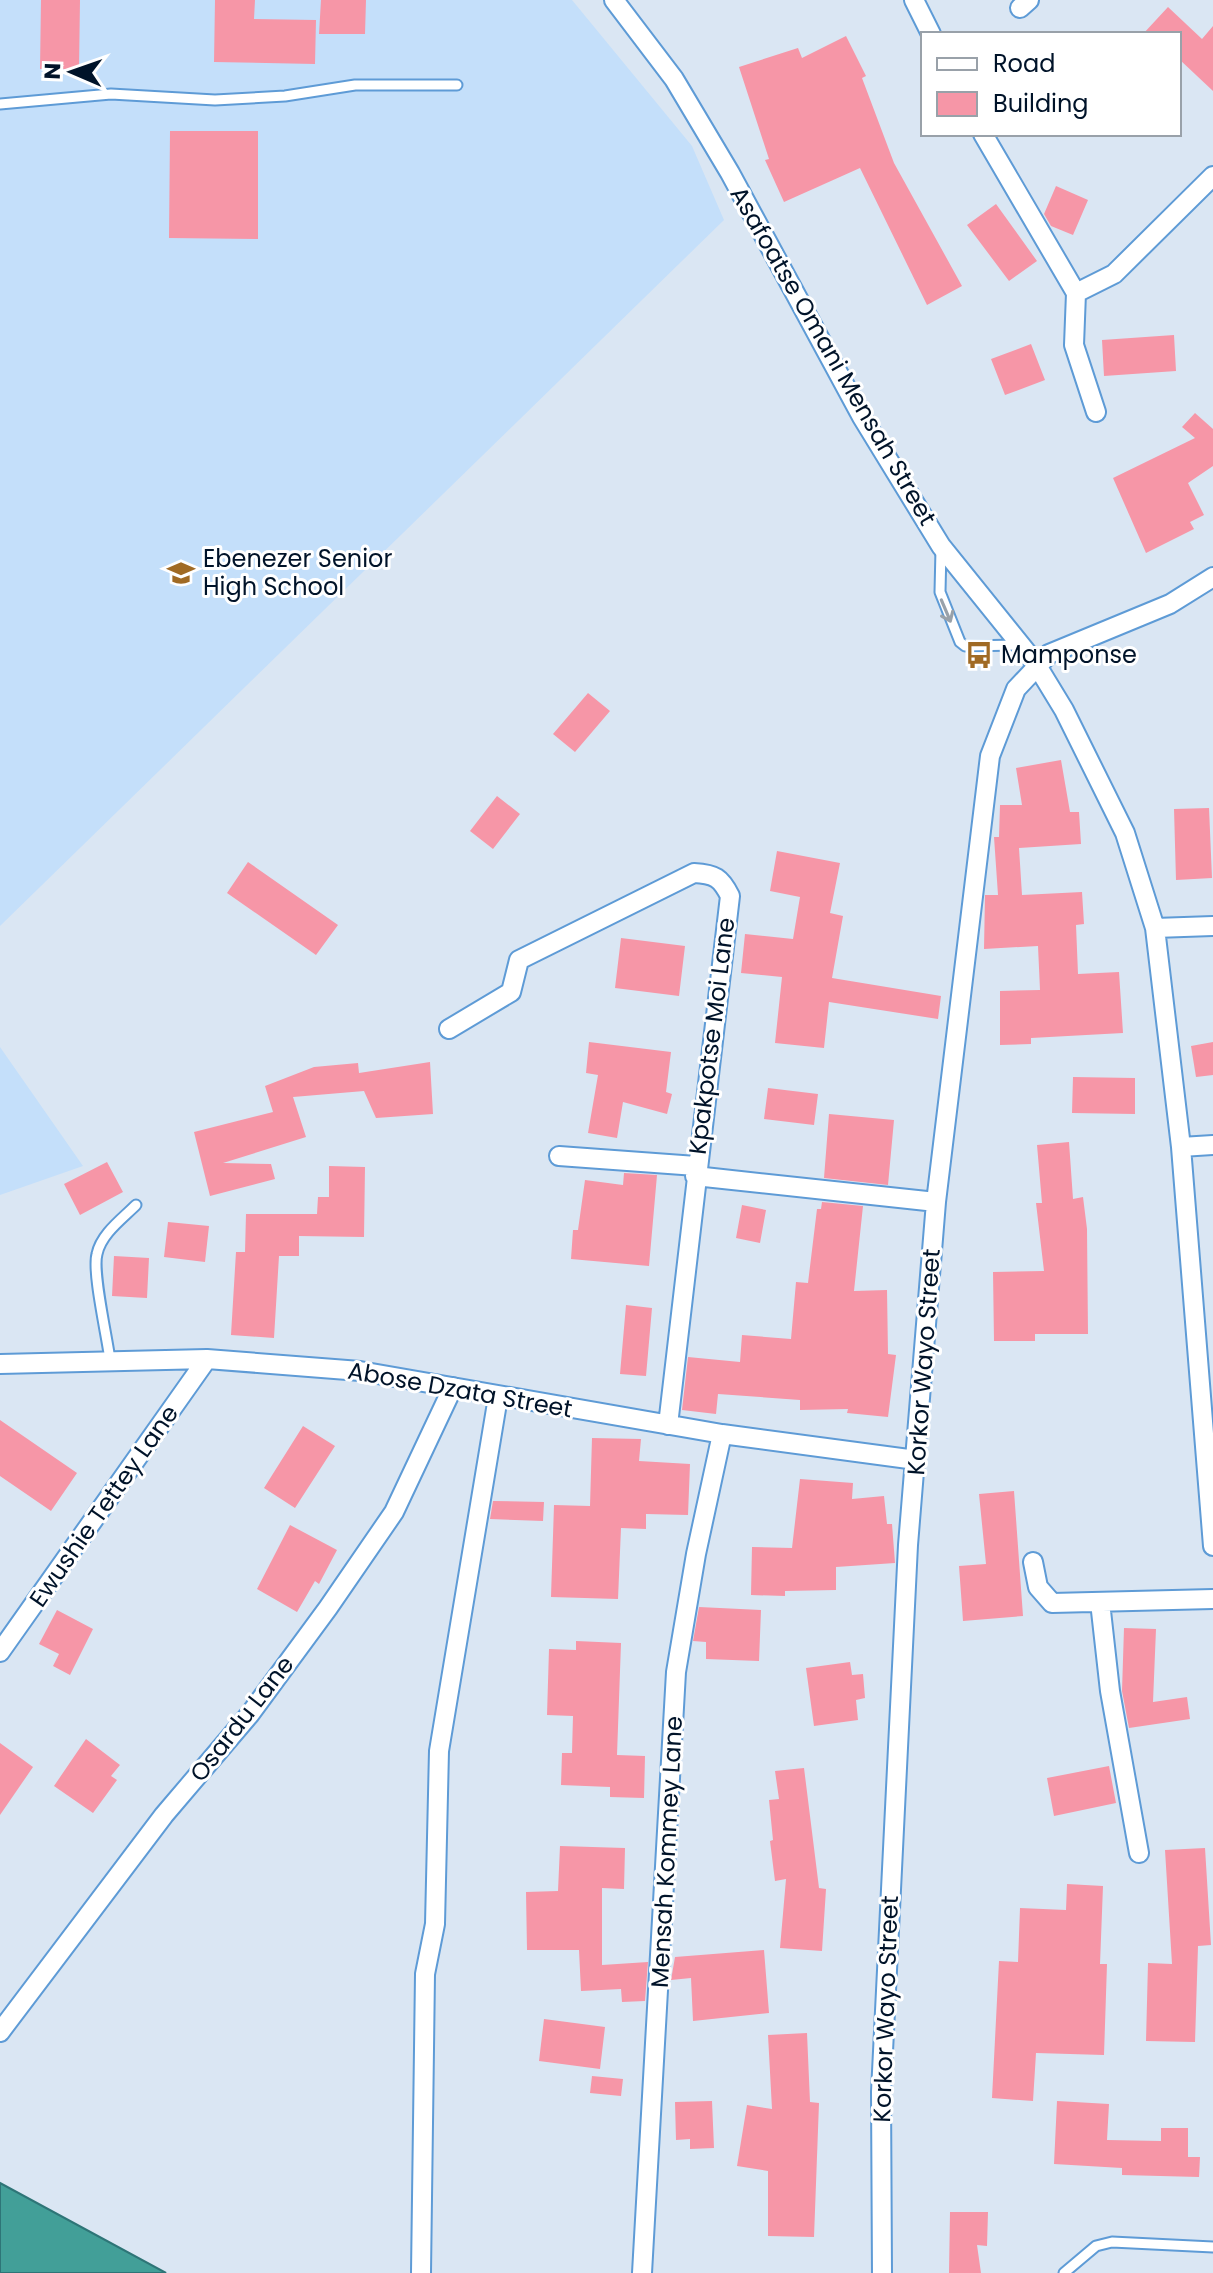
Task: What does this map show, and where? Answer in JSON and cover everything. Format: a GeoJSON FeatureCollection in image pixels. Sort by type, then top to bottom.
{"type":"FeatureCollection","features":[{"type":"Feature","properties":{"kind":"street","name":"Asafoatse Omani Mensah Street"},"geometry":{"type":"LineString","coordinates":[[614,0],[674,79],[730,173],[862,417],[941,546],[1036,664],[1064,710],[1125,833],[1155,928],[1181,1147],[1213,1546]]}},
{"type":"Feature","properties":{"kind":"street"},"geometry":{"type":"LineString","coordinates":[[914,0],[930,32]]}},
{"type":"Feature","properties":{"kind":"street"},"geometry":{"type":"LineString","coordinates":[[984,136],[1076,293],[1074,345],[1096,412]]}},
{"type":"Feature","properties":{"kind":"street"},"geometry":{"type":"LineString","coordinates":[[1076,293],[1114,274],[1213,176]]}},
{"type":"Feature","properties":{"kind":"street","name":"Korkor Wayo Street"},"geometry":{"type":"LineString","coordinates":[[882,2273],[881,2092],[908,1545],[936,1202],[990,756],[1016,689],[1036,664],[1049,654],[1170,604],[1213,577]]}},
{"type":"Feature","properties":{"kind":"street","name":"Kpakpotse Moi Lane"},"geometry":{"type":"LineString","coordinates":[[449,1029],[511,992],[519,960],[694,873],[722,879],[730,896],[695,1171],[936,1202]]}},
{"type":"Feature","properties":{"kind":"street"},"geometry":{"type":"LineString","coordinates":[[1155,928],[1213,926]]}},
{"type":"Feature","properties":{"kind":"street"},"geometry":{"type":"LineString","coordinates":[[1181,1147],[1213,1145]]}},
{"type":"Feature","properties":{"kind":"street"},"geometry":{"type":"LineString","coordinates":[[559,1156],[695,1171],[668,1425]]}},
{"type":"Feature","properties":{"kind":"street","name":"Abose Dzata Street"},"geometry":{"type":"LineString","coordinates":[[0,1364],[207,1359],[360,1371],[722,1434],[916,1460]]}},
{"type":"Feature","properties":{"kind":"street","name":"Ewushie Tettey Lane"},"geometry":{"type":"LineString","coordinates":[[0,1652],[207,1359]]}},
{"type":"Feature","properties":{"kind":"street","name":"Osardu Lane"},"geometry":{"type":"LineString","coordinates":[[0,2032],[164,1815],[250,1714],[328,1608],[394,1512],[453,1387]]}},
{"type":"Feature","properties":{"kind":"street"},"geometry":{"type":"LineString","coordinates":[[421,2273],[425,1974],[435,1924],[439,1751],[498,1397]]}},
{"type":"Feature","properties":{"kind":"street","name":"Mensah Kommey Lane"},"geometry":{"type":"LineString","coordinates":[[642,2273],[676,1672],[696,1554],[722,1434]]}},
{"type":"Feature","properties":{"kind":"street"},"geometry":{"type":"LineString","coordinates":[[1033,1562],[1038,1587],[1052,1603],[1213,1599]]}},
{"type":"Feature","properties":{"kind":"street"},"geometry":{"type":"LineString","coordinates":[[1100,1602],[1111,1701],[1139,1853]]}},
{"type":"Feature","properties":{"kind":"lane"},"geometry":{"type":"LineString","coordinates":[[0,104],[111,94],[215,100],[285,96],[355,85],[457,85]]}},
{"type":"Feature","properties":{"kind":"lane"},"geometry":{"type":"LineString","coordinates":[[941,546],[940,592],[960,642],[965,646],[1019,645]]}},
{"type":"Feature","properties":{"kind":"lane"},"geometry":{"type":"LineString","coordinates":[[110,1360],[96,1273],[97,1253],[107,1234],[136,1205]]}},
{"type":"Feature","properties":{"kind":"lane"},"geometry":{"type":"LineString","coordinates":[[1064,2273],[1096,2246],[1112,2242],[1213,2247]]}},
{"type":"Feature","properties":{"kind":"shaded area","name":"Ebenezer Senior High School"},"geometry":{"type":"Polygon","coordinates":[[[0,0],[572,0],[692,146],[724,220],[0,926],[0,0]]]}},
{"type":"Feature","properties":{"kind":"shaded area"},"geometry":{"type":"Polygon","coordinates":[[[0,1047],[83,1166],[0,1195],[0,1047]]]}},
{"type":"Feature","properties":{"kind":"shaded area"},"geometry":{"type":"Polygon","coordinates":[[[0,2183],[166,2273],[0,2273],[0,2183]]]}},
{"type":"Feature","properties":{"kind":"building"},"geometry":{"type":"Polygon","coordinates":[[[41,0],[80,0],[79,69],[40,69],[41,0]]]}},
{"type":"Feature","properties":{"kind":"building"},"geometry":{"type":"Polygon","coordinates":[[[215,0],[255,0],[254,19],[316,20],[315,64],[214,62],[215,0]]]}},
{"type":"Feature","properties":{"kind":"building"},"geometry":{"type":"Polygon","coordinates":[[[321,0],[366,0],[365,34],[319,34],[321,0]]]}},
{"type":"Feature","properties":{"kind":"building"},"geometry":{"type":"Polygon","coordinates":[[[1168,7],[1202,39],[1213,26],[1213,91],[1181,61],[1181,32],[1145,32],[1168,7]]]}},
{"type":"Feature","properties":{"kind":"building"},"geometry":{"type":"Polygon","coordinates":[[[846,36],[866,76],[862,78],[894,163],[962,286],[927,305],[860,168],[784,202],[765,160],[769,159],[739,67],[798,48],[802,58],[846,36]]]}},
{"type":"Feature","properties":{"kind":"building"},"geometry":{"type":"Polygon","coordinates":[[[170,131],[258,131],[258,239],[169,238],[170,131]]]}},
{"type":"Feature","properties":{"kind":"building"},"geometry":{"type":"Polygon","coordinates":[[[1056,186],[1088,200],[1073,235],[1051,226],[1044,214],[1056,186]]]}},
{"type":"Feature","properties":{"kind":"building"},"geometry":{"type":"Polygon","coordinates":[[[996,204],[1037,261],[1009,281],[967,225],[996,204]]]}},
{"type":"Feature","properties":{"kind":"building"},"geometry":{"type":"Polygon","coordinates":[[[1174,335],[1176,371],[1104,376],[1102,340],[1174,335]]]}},
{"type":"Feature","properties":{"kind":"building"},"geometry":{"type":"Polygon","coordinates":[[[1031,344],[1045,380],[1005,395],[991,359],[1031,344]]]}},
{"type":"Feature","properties":{"kind":"building"},"geometry":{"type":"Polygon","coordinates":[[[1195,413],[1213,429],[1213,466],[1188,483],[1204,515],[1190,522],[1194,529],[1146,553],[1113,478],[1195,438],[1182,427],[1195,413]]]}},
{"type":"Feature","properties":{"kind":"building"},"geometry":{"type":"Polygon","coordinates":[[[588,693],[610,711],[575,752],[553,734],[588,693]]]}},
{"type":"Feature","properties":{"kind":"building"},"geometry":{"type":"Polygon","coordinates":[[[1061,760],[1070,812],[1079,812],[1081,844],[1019,848],[1022,895],[1082,892],[1084,924],[1076,925],[1078,974],[1119,972],[1123,1033],[1031,1038],[1031,1044],[1000,1045],[1000,991],[1040,990],[1038,946],[984,949],[985,895],[998,895],[994,837],[999,837],[1000,805],[1022,805],[1016,768],[1061,760]]]}},
{"type":"Feature","properties":{"kind":"building"},"geometry":{"type":"Polygon","coordinates":[[[497,796],[520,814],[493,849],[470,831],[497,796]]]}},
{"type":"Feature","properties":{"kind":"building"},"geometry":{"type":"Polygon","coordinates":[[[1209,808],[1212,878],[1176,880],[1174,809],[1209,808]]]}},
{"type":"Feature","properties":{"kind":"building"},"geometry":{"type":"Polygon","coordinates":[[[777,851],[840,863],[830,913],[843,916],[832,978],[941,996],[938,1019],[829,1002],[824,1048],[775,1043],[782,977],[741,973],[745,934],[793,939],[800,897],[770,891],[777,851]]]}},
{"type":"Feature","properties":{"kind":"building"},"geometry":{"type":"Polygon","coordinates":[[[248,862],[338,925],[316,955],[227,893],[248,862]]]}},
{"type":"Feature","properties":{"kind":"building"},"geometry":{"type":"Polygon","coordinates":[[[621,938],[685,946],[679,996],[615,988],[621,938]]]}},
{"type":"Feature","properties":{"kind":"building"},"geometry":{"type":"Polygon","coordinates":[[[589,1042],[671,1052],[666,1092],[672,1094],[667,1114],[623,1102],[617,1138],[588,1133],[598,1075],[586,1073],[589,1042]]]}},
{"type":"Feature","properties":{"kind":"building"},"geometry":{"type":"Polygon","coordinates":[[[1213,1042],[1213,1075],[1196,1077],[1191,1046],[1213,1042]]]}},
{"type":"Feature","properties":{"kind":"building"},"geometry":{"type":"Polygon","coordinates":[[[430,1062],[433,1114],[376,1118],[364,1091],[293,1097],[306,1137],[223,1163],[271,1164],[275,1179],[210,1196],[194,1132],[273,1112],[265,1086],[314,1067],[358,1063],[359,1073],[430,1062]]]}},
{"type":"Feature","properties":{"kind":"building"},"geometry":{"type":"Polygon","coordinates":[[[1073,1077],[1135,1078],[1135,1114],[1072,1113],[1073,1077]]]}},
{"type":"Feature","properties":{"kind":"building"},"geometry":{"type":"Polygon","coordinates":[[[768,1088],[818,1094],[814,1125],[764,1119],[768,1088]]]}},
{"type":"Feature","properties":{"kind":"building"},"geometry":{"type":"Polygon","coordinates":[[[829,1114],[894,1120],[888,1185],[824,1178],[829,1114]]]}},
{"type":"Feature","properties":{"kind":"building"},"geometry":{"type":"Polygon","coordinates":[[[1069,1142],[1073,1199],[1083,1197],[1087,1229],[1088,1334],[1035,1334],[1035,1341],[994,1341],[993,1272],[1044,1271],[1036,1203],[1042,1203],[1037,1145],[1069,1142]]]}},
{"type":"Feature","properties":{"kind":"building"},"geometry":{"type":"Polygon","coordinates":[[[107,1162],[123,1192],[80,1215],[64,1184],[107,1162]]]}},
{"type":"Feature","properties":{"kind":"building"},"geometry":{"type":"Polygon","coordinates":[[[329,1166],[365,1167],[364,1237],[299,1236],[299,1256],[279,1256],[274,1338],[231,1335],[236,1252],[245,1252],[246,1214],[317,1214],[318,1197],[329,1197],[329,1166]]]}},
{"type":"Feature","properties":{"kind":"building"},"geometry":{"type":"Polygon","coordinates":[[[624,1173],[657,1175],[649,1266],[571,1259],[573,1230],[578,1230],[585,1180],[623,1185],[624,1173]]]}},
{"type":"Feature","properties":{"kind":"building"},"geometry":{"type":"Polygon","coordinates":[[[822,1202],[863,1206],[854,1291],[887,1290],[888,1354],[896,1355],[888,1417],[847,1413],[848,1409],[800,1410],[800,1400],[718,1394],[716,1414],[682,1410],[688,1357],[740,1362],[742,1335],[791,1339],[796,1282],[808,1283],[817,1209],[821,1209],[822,1202]]]}},
{"type":"Feature","properties":{"kind":"building"},"geometry":{"type":"Polygon","coordinates":[[[742,1205],[766,1210],[760,1243],[736,1238],[742,1205]]]}},
{"type":"Feature","properties":{"kind":"building"},"geometry":{"type":"Polygon","coordinates":[[[168,1222],[209,1226],[205,1262],[164,1257],[168,1222]]]}},
{"type":"Feature","properties":{"kind":"building"},"geometry":{"type":"Polygon","coordinates":[[[114,1256],[149,1258],[147,1298],[112,1296],[114,1256]]]}},
{"type":"Feature","properties":{"kind":"building"},"geometry":{"type":"Polygon","coordinates":[[[626,1305],[652,1308],[646,1376],[620,1374],[626,1305]]]}},
{"type":"Feature","properties":{"kind":"building"},"geometry":{"type":"Polygon","coordinates":[[[0,1420],[77,1473],[51,1511],[0,1476],[0,1420]]]}},
{"type":"Feature","properties":{"kind":"building"},"geometry":{"type":"Polygon","coordinates":[[[303,1426],[335,1446],[295,1508],[264,1488],[303,1426]]]}},
{"type":"Feature","properties":{"kind":"building"},"geometry":{"type":"Polygon","coordinates":[[[592,1438],[641,1439],[639,1461],[690,1464],[688,1515],[646,1514],[646,1529],[621,1528],[618,1599],[551,1597],[554,1505],[590,1506],[592,1438]]]}},
{"type":"Feature","properties":{"kind":"building"},"geometry":{"type":"Polygon","coordinates":[[[800,1479],[853,1483],[852,1499],[884,1496],[887,1524],[892,1524],[895,1563],[836,1567],[836,1590],[785,1591],[785,1596],[751,1595],[752,1547],[792,1548],[800,1479]]]}},
{"type":"Feature","properties":{"kind":"building"},"geometry":{"type":"Polygon","coordinates":[[[1014,1491],[1023,1616],[963,1621],[959,1566],[986,1564],[979,1494],[1014,1491]]]}},
{"type":"Feature","properties":{"kind":"building"},"geometry":{"type":"Polygon","coordinates":[[[493,1501],[544,1502],[543,1521],[490,1519],[493,1501]]]}},
{"type":"Feature","properties":{"kind":"building"},"geometry":{"type":"Polygon","coordinates":[[[290,1525],[337,1550],[319,1584],[315,1581],[297,1612],[257,1589],[290,1525]]]}},
{"type":"Feature","properties":{"kind":"building"},"geometry":{"type":"Polygon","coordinates":[[[699,1607],[761,1610],[759,1661],[706,1659],[706,1642],[693,1641],[699,1607]]]}},
{"type":"Feature","properties":{"kind":"building"},"geometry":{"type":"Polygon","coordinates":[[[57,1610],[93,1629],[70,1675],[53,1666],[59,1654],[39,1644],[57,1610]]]}},
{"type":"Feature","properties":{"kind":"building"},"geometry":{"type":"Polygon","coordinates":[[[1124,1628],[1156,1629],[1153,1702],[1187,1697],[1190,1719],[1129,1728],[1122,1691],[1124,1628]]]}},
{"type":"Feature","properties":{"kind":"building"},"geometry":{"type":"Polygon","coordinates":[[[576,1641],[621,1643],[617,1755],[645,1756],[644,1798],[610,1797],[610,1787],[561,1785],[562,1753],[572,1753],[573,1716],[547,1715],[549,1649],[576,1650],[576,1641]]]}},
{"type":"Feature","properties":{"kind":"building"},"geometry":{"type":"Polygon","coordinates":[[[850,1662],[852,1675],[863,1674],[865,1698],[856,1700],[858,1720],[814,1726],[806,1668],[850,1662]]]}},
{"type":"Feature","properties":{"kind":"building"},"geometry":{"type":"Polygon","coordinates":[[[86,1739],[120,1765],[111,1776],[117,1780],[93,1813],[54,1786],[86,1739]]]}},
{"type":"Feature","properties":{"kind":"building"},"geometry":{"type":"Polygon","coordinates":[[[0,1743],[33,1767],[0,1815],[0,1743]]]}},
{"type":"Feature","properties":{"kind":"building"},"geometry":{"type":"Polygon","coordinates":[[[1109,1766],[1116,1803],[1054,1816],[1047,1778],[1109,1766]]]}},
{"type":"Feature","properties":{"kind":"building"},"geometry":{"type":"Polygon","coordinates":[[[804,1768],[819,1888],[826,1889],[822,1951],[780,1948],[786,1879],[775,1881],[769,1800],[779,1799],[775,1771],[804,1768]]]}},
{"type":"Feature","properties":{"kind":"building"},"geometry":{"type":"Polygon","coordinates":[[[560,1846],[625,1848],[624,1889],[602,1888],[602,1965],[648,1962],[645,2001],[622,2002],[621,1989],[581,1991],[579,1950],[527,1950],[526,1892],[558,1891],[560,1846]]]}},
{"type":"Feature","properties":{"kind":"building"},"geometry":{"type":"Polygon","coordinates":[[[1205,1848],[1211,1945],[1198,1946],[1195,2042],[1146,2041],[1148,1963],[1172,1964],[1165,1850],[1205,1848]]]}},
{"type":"Feature","properties":{"kind":"building"},"geometry":{"type":"Polygon","coordinates":[[[1067,1884],[1103,1886],[1100,1964],[1107,1964],[1104,2055],[1036,2053],[1033,2101],[992,2098],[999,1961],[1018,1962],[1020,1908],[1066,1910],[1067,1884]]]}},
{"type":"Feature","properties":{"kind":"building"},"geometry":{"type":"Polygon","coordinates":[[[764,1950],[769,2013],[693,2021],[691,1978],[671,1980],[675,1957],[764,1950]]]}},
{"type":"Feature","properties":{"kind":"building"},"geometry":{"type":"Polygon","coordinates":[[[544,2019],[605,2027],[600,2069],[539,2061],[544,2019]]]}},
{"type":"Feature","properties":{"kind":"building"},"geometry":{"type":"Polygon","coordinates":[[[807,2033],[810,2102],[819,2103],[814,2237],[768,2236],[768,2171],[737,2166],[747,2105],[772,2109],[768,2035],[807,2033]]]}},
{"type":"Feature","properties":{"kind":"building"},"geometry":{"type":"Polygon","coordinates":[[[592,2076],[623,2079],[621,2096],[590,2093],[592,2076]]]}},
{"type":"Feature","properties":{"kind":"building"},"geometry":{"type":"Polygon","coordinates":[[[712,2101],[714,2148],[690,2149],[690,2139],[676,2140],[675,2102],[712,2101]]]}},
{"type":"Feature","properties":{"kind":"building"},"geometry":{"type":"Polygon","coordinates":[[[1057,2101],[1109,2104],[1107,2140],[1161,2141],[1161,2128],[1188,2128],[1188,2157],[1200,2157],[1199,2177],[1122,2175],[1122,2168],[1054,2164],[1057,2101]]]}},
{"type":"Feature","properties":{"kind":"building"},"geometry":{"type":"Polygon","coordinates":[[[950,2212],[988,2212],[987,2246],[977,2245],[981,2273],[949,2273],[950,2212]]]}},
{"type":"Feature","properties":{"kind":"place","name":"Ebenezer Senior High School"},"geometry":{"type":"Point","coordinates":[181,573]}},
{"type":"Feature","properties":{"kind":"place","name":"Mamponse"},"geometry":{"type":"Point","coordinates":[979,655]}}]}
